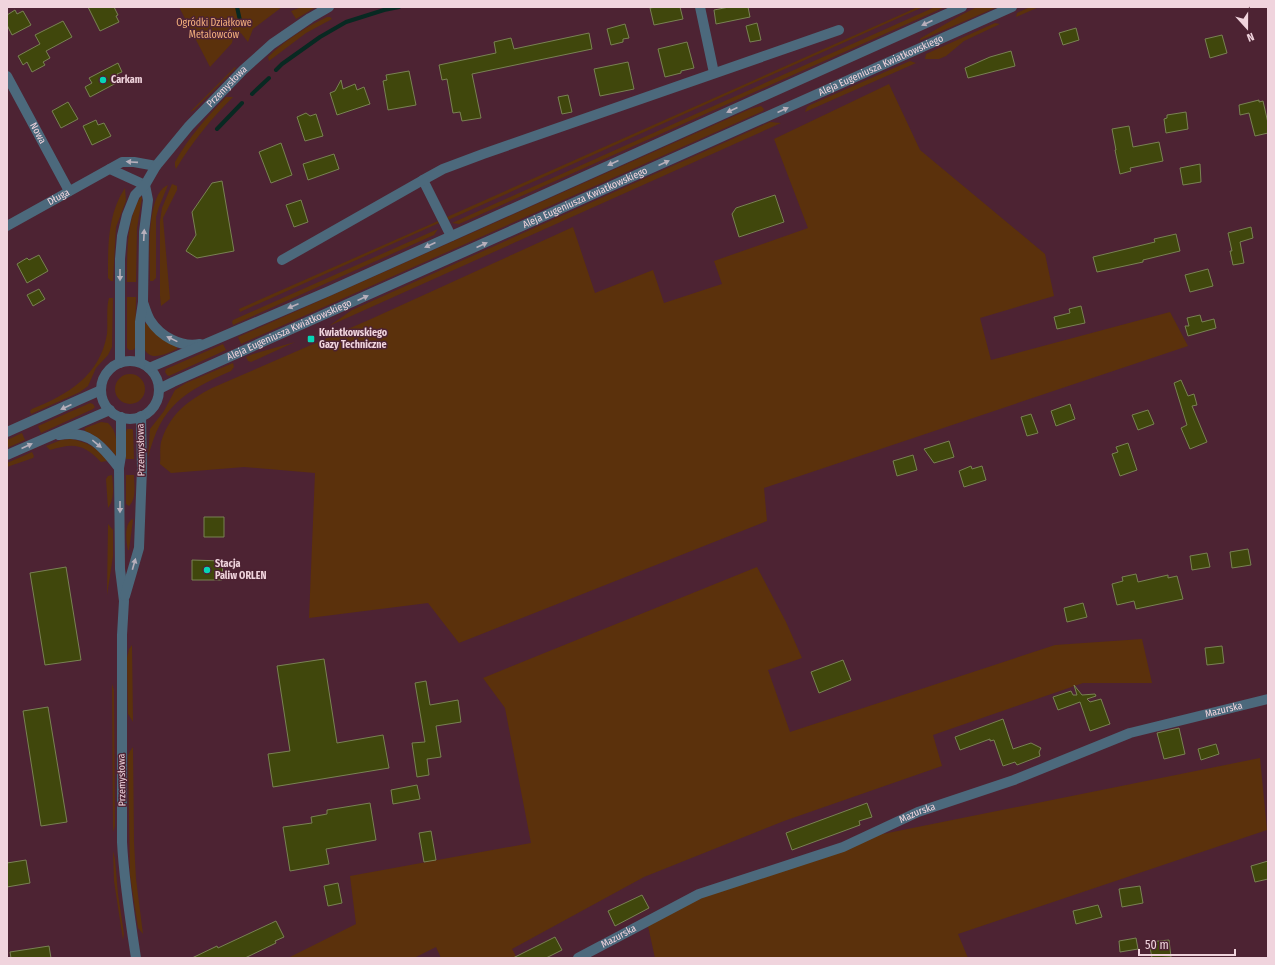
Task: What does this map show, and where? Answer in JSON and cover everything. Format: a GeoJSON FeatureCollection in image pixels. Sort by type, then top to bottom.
{"type":"FeatureCollection","features":[{"type":"Feature","properties":{"kind":"street","name":"Przemysłowa"},"geometry":{"type":"LineString","coordinates":[[120,362],[120,259],[122,236],[127,216],[135,195],[145,185],[156,166],[189,126],[247,66],[272,44],[305,21],[329,7]]}},
{"type":"Feature","properties":{"kind":"street"},"geometry":{"type":"LineString","coordinates":[[700,7],[714,73]]}},
{"type":"Feature","properties":{"kind":"street","name":"Aleja Eugeniusza Kwiatkowskiego"},"geometry":{"type":"LineString","coordinates":[[149,368],[450,236],[962,7]]}},
{"type":"Feature","properties":{"kind":"street","name":"Aleja Eugeniusza Kwiatkowskiego"},"geometry":{"type":"LineString","coordinates":[[159,390],[173,382],[1012,7]]}},
{"type":"Feature","properties":{"kind":"street"},"geometry":{"type":"LineString","coordinates":[[282,260],[443,169],[839,30]]}},
{"type":"Feature","properties":{"kind":"street","name":"Nowa"},"geometry":{"type":"LineString","coordinates":[[7,76],[69,191]]}},
{"type":"Feature","properties":{"kind":"street","name":"Długa"},"geometry":{"type":"LineString","coordinates":[[7,226],[122,162],[134,162],[156,166]]}},
{"type":"Feature","properties":{"kind":"street"},"geometry":{"type":"LineString","coordinates":[[110,169],[145,185],[148,200],[144,232],[143,302],[140,322],[140,362]]}},
{"type":"Feature","properties":{"kind":"street"},"geometry":{"type":"LineString","coordinates":[[423,180],[450,236]]}},
{"type":"Feature","properties":{"kind":"street"},"geometry":{"type":"LineString","coordinates":[[143,302],[150,319],[167,337],[180,343],[193,346],[210,342]]}},
{"type":"Feature","properties":{"kind":"street"},"geometry":{"type":"LineString","coordinates":[[130,361],[140,362],[149,368],[158,382],[159,390],[158,398],[154,406],[148,412],[141,416],[128,418],[121,417],[110,410],[102,398],[101,390],[102,382],[112,367],[120,362],[130,361]]}},
{"type":"Feature","properties":{"kind":"street"},"geometry":{"type":"LineString","coordinates":[[7,432],[101,390]]}},
{"type":"Feature","properties":{"kind":"street"},"geometry":{"type":"LineString","coordinates":[[7,455],[110,410]]}},
{"type":"Feature","properties":{"kind":"street","name":"Przemysłowa"},"geometry":{"type":"LineString","coordinates":[[124,601],[139,548],[142,468],[141,416]]}},
{"type":"Feature","properties":{"kind":"street","name":"Przemysłowa"},"geometry":{"type":"LineString","coordinates":[[121,417],[121,456],[119,468],[120,569],[124,601],[122,635],[122,842],[126,891],[136,958]]}},
{"type":"Feature","properties":{"kind":"street"},"geometry":{"type":"LineString","coordinates":[[48,438],[65,434],[78,434],[90,438],[100,446],[119,468]]}},
{"type":"Feature","properties":{"kind":"street","name":"Mazurska"},"geometry":{"type":"LineString","coordinates":[[578,958],[699,894],[843,847],[918,812],[1014,780],[1130,733],[1268,699]]}},
{"type":"Feature","properties":{"kind":"green space","name":"Ogródki Działkowe Metalowców"},"geometry":{"type":"Polygon","coordinates":[[[179,7],[282,7],[253,29],[248,42],[241,33],[233,38],[232,43],[210,67],[179,7]]]}},
{"type":"Feature","properties":{"kind":"green space"},"geometry":{"type":"Polygon","coordinates":[[[302,7],[316,7],[296,19],[291,11],[302,7]]]}},
{"type":"Feature","properties":{"kind":"green space"},"geometry":{"type":"Polygon","coordinates":[[[918,7],[923,7],[448,220],[447,217],[918,7]]]}},
{"type":"Feature","properties":{"kind":"green space"},"geometry":{"type":"Polygon","coordinates":[[[935,7],[945,7],[459,224],[452,223],[935,7]]]}},
{"type":"Feature","properties":{"kind":"green space"},"geometry":{"type":"Polygon","coordinates":[[[977,7],[997,7],[919,41],[921,38],[977,7]]]}},
{"type":"Feature","properties":{"kind":"green space"},"geometry":{"type":"Polygon","coordinates":[[[1030,7],[1039,7],[1016,17],[1017,13],[1030,7]]]}},
{"type":"Feature","properties":{"kind":"green space"},"geometry":{"type":"Polygon","coordinates":[[[327,17],[332,19],[306,33],[269,61],[268,57],[288,40],[304,29],[327,17]]]}},
{"type":"Feature","properties":{"kind":"green space"},"geometry":{"type":"Polygon","coordinates":[[[995,23],[1000,24],[964,41],[946,56],[939,59],[925,59],[926,54],[995,23]]]}},
{"type":"Feature","properties":{"kind":"green space"},"geometry":{"type":"Polygon","coordinates":[[[910,61],[916,63],[805,112],[807,107],[810,105],[910,61]]]}},
{"type":"Feature","properties":{"kind":"green space"},"geometry":{"type":"Polygon","coordinates":[[[235,67],[236,68],[194,110],[190,112],[235,67]]]}},
{"type":"Feature","properties":{"kind":"green space"},"geometry":{"type":"Polygon","coordinates":[[[889,84],[920,150],[1045,254],[1054,296],[980,318],[991,360],[1170,312],[1188,346],[764,488],[767,521],[459,643],[428,603],[309,618],[315,473],[244,467],[171,473],[160,464],[161,442],[170,422],[182,408],[196,397],[212,388],[371,319],[573,227],[595,293],[653,270],[664,303],[722,284],[714,261],[808,228],[774,139],[889,84]]]}},
{"type":"Feature","properties":{"kind":"green space"},"geometry":{"type":"Polygon","coordinates":[[[226,97],[233,97],[202,131],[176,169],[175,162],[192,136],[226,97]]]}},
{"type":"Feature","properties":{"kind":"green space"},"geometry":{"type":"Polygon","coordinates":[[[761,106],[764,109],[763,111],[241,344],[238,337],[750,109],[761,106]]]}},
{"type":"Feature","properties":{"kind":"green space"},"geometry":{"type":"Polygon","coordinates":[[[770,122],[781,123],[329,326],[352,310],[770,122]]]}},
{"type":"Feature","properties":{"kind":"green space"},"geometry":{"type":"Polygon","coordinates":[[[172,184],[177,186],[177,190],[163,218],[170,299],[161,306],[160,221],[162,208],[172,184]]]}},
{"type":"Feature","properties":{"kind":"green space"},"geometry":{"type":"Polygon","coordinates":[[[168,185],[156,217],[156,278],[153,281],[150,281],[150,228],[152,214],[155,201],[161,191],[168,185]]]}},
{"type":"Feature","properties":{"kind":"green space"},"geometry":{"type":"Polygon","coordinates":[[[125,188],[126,201],[116,227],[113,281],[111,281],[108,278],[110,232],[115,209],[125,188]]]}},
{"type":"Feature","properties":{"kind":"green space"},"geometry":{"type":"Polygon","coordinates":[[[141,196],[142,198],[137,228],[136,282],[127,282],[128,238],[132,215],[141,196]]]}},
{"type":"Feature","properties":{"kind":"green space"},"geometry":{"type":"Polygon","coordinates":[[[438,221],[439,223],[240,312],[239,309],[438,221]]]}},
{"type":"Feature","properties":{"kind":"green space"},"geometry":{"type":"Polygon","coordinates":[[[438,229],[434,235],[233,325],[233,320],[438,229]]]}},
{"type":"Feature","properties":{"kind":"green space"},"geometry":{"type":"Polygon","coordinates":[[[127,297],[136,297],[135,348],[133,350],[129,350],[127,348],[127,297]]]}},
{"type":"Feature","properties":{"kind":"green space"},"geometry":{"type":"Polygon","coordinates":[[[109,298],[113,298],[112,347],[108,355],[96,368],[88,386],[80,392],[31,414],[30,411],[32,409],[58,397],[80,382],[97,361],[103,349],[107,334],[109,298]]]}},
{"type":"Feature","properties":{"kind":"green space"},"geometry":{"type":"Polygon","coordinates":[[[147,323],[177,347],[177,349],[160,356],[148,354],[145,350],[144,344],[145,324],[147,323]]]}},
{"type":"Feature","properties":{"kind":"green space"},"geometry":{"type":"Polygon","coordinates":[[[295,342],[251,362],[248,361],[246,357],[253,354],[295,342]]]}},
{"type":"Feature","properties":{"kind":"green space"},"geometry":{"type":"Polygon","coordinates":[[[223,344],[226,350],[169,376],[165,372],[166,369],[223,344]]]}},
{"type":"Feature","properties":{"kind":"green space"},"geometry":{"type":"Polygon","coordinates":[[[233,363],[234,367],[231,371],[200,386],[177,402],[160,425],[153,440],[148,458],[150,429],[164,411],[175,390],[186,383],[233,363]]]}},
{"type":"Feature","properties":{"kind":"green space"},"geometry":{"type":"Polygon","coordinates":[[[130,374],[136,375],[144,383],[144,395],[136,403],[130,404],[124,403],[116,395],[115,389],[116,383],[124,375],[130,374]]]}},
{"type":"Feature","properties":{"kind":"green space"},"geometry":{"type":"Polygon","coordinates":[[[90,403],[95,407],[93,409],[41,433],[38,426],[90,403]]]}},
{"type":"Feature","properties":{"kind":"green space"},"geometry":{"type":"Polygon","coordinates":[[[101,422],[108,423],[115,434],[117,455],[115,455],[109,447],[94,435],[85,431],[85,428],[101,422]]]}},
{"type":"Feature","properties":{"kind":"green space"},"geometry":{"type":"Polygon","coordinates":[[[127,429],[133,430],[134,459],[126,459],[127,429]]]}},
{"type":"Feature","properties":{"kind":"green space"},"geometry":{"type":"Polygon","coordinates":[[[22,433],[25,440],[7,448],[7,440],[22,433]]]}},
{"type":"Feature","properties":{"kind":"green space"},"geometry":{"type":"Polygon","coordinates":[[[71,439],[92,446],[100,452],[107,461],[101,462],[89,451],[77,446],[65,446],[50,450],[46,446],[61,440],[71,439]]]}},
{"type":"Feature","properties":{"kind":"green space"},"geometry":{"type":"Polygon","coordinates":[[[32,452],[34,456],[33,458],[7,467],[7,463],[32,452]]]}},
{"type":"Feature","properties":{"kind":"green space"},"geometry":{"type":"Polygon","coordinates":[[[112,475],[113,496],[108,508],[106,479],[108,476],[112,475]]]}},
{"type":"Feature","properties":{"kind":"green space"},"geometry":{"type":"Polygon","coordinates":[[[126,475],[134,475],[134,495],[132,503],[129,506],[126,504],[126,475]]]}},
{"type":"Feature","properties":{"kind":"green space"},"geometry":{"type":"Polygon","coordinates":[[[132,519],[128,550],[126,538],[127,529],[129,522],[132,519]]]}},
{"type":"Feature","properties":{"kind":"green space"},"geometry":{"type":"Polygon","coordinates":[[[108,524],[113,530],[113,556],[107,595],[108,524]]]}},
{"type":"Feature","properties":{"kind":"green space"},"geometry":{"type":"Polygon","coordinates":[[[757,567],[786,622],[802,658],[768,670],[790,732],[1055,645],[1142,639],[1152,683],[1083,683],[933,735],[942,766],[784,821],[644,877],[512,949],[517,958],[441,958],[436,947],[414,958],[288,958],[356,924],[350,876],[531,843],[505,708],[483,678],[757,567]]]}},
{"type":"Feature","properties":{"kind":"green space"},"geometry":{"type":"Polygon","coordinates":[[[132,645],[133,722],[128,714],[127,658],[129,649],[132,645]]]}},
{"type":"Feature","properties":{"kind":"green space"},"geometry":{"type":"Polygon","coordinates":[[[112,684],[114,690],[115,826],[113,832],[112,684]]]}},
{"type":"Feature","properties":{"kind":"green space"},"geometry":{"type":"Polygon","coordinates":[[[133,747],[134,842],[136,879],[143,934],[138,928],[130,875],[128,756],[133,747]]]}},
{"type":"Feature","properties":{"kind":"green space"},"geometry":{"type":"Polygon","coordinates":[[[1260,758],[1267,830],[958,934],[968,958],[655,958],[646,917],[848,841],[1260,758]]]}},
{"type":"Feature","properties":{"kind":"green space"},"geometry":{"type":"Polygon","coordinates":[[[113,851],[124,934],[123,940],[114,881],[113,851]]]}},
{"type":"Feature","properties":{"kind":"building"},"geometry":{"type":"Polygon","coordinates":[[[88,7],[114,7],[118,15],[116,16],[119,22],[100,31],[88,7]]]}},
{"type":"Feature","properties":{"kind":"building"},"geometry":{"type":"Polygon","coordinates":[[[680,7],[683,19],[654,25],[650,8],[680,7]]]}},
{"type":"Feature","properties":{"kind":"building"},"geometry":{"type":"Polygon","coordinates":[[[729,7],[748,7],[750,17],[716,24],[714,10],[729,7]]]}},
{"type":"Feature","properties":{"kind":"building"},"geometry":{"type":"Polygon","coordinates":[[[15,10],[17,14],[23,11],[31,25],[12,35],[7,25],[7,15],[15,10]]]}},
{"type":"Feature","properties":{"kind":"building"},"geometry":{"type":"Polygon","coordinates":[[[63,21],[72,37],[46,51],[50,58],[43,62],[45,65],[32,72],[27,62],[23,65],[18,56],[40,44],[35,35],[63,21]]]}},
{"type":"Feature","properties":{"kind":"building"},"geometry":{"type":"Polygon","coordinates":[[[757,23],[761,40],[750,42],[746,26],[757,23]]]}},
{"type":"Feature","properties":{"kind":"building"},"geometry":{"type":"Polygon","coordinates":[[[625,24],[629,38],[623,39],[623,42],[611,45],[607,29],[625,24]]]}},
{"type":"Feature","properties":{"kind":"building"},"geometry":{"type":"Polygon","coordinates":[[[1076,28],[1079,40],[1063,45],[1059,33],[1076,28]]]}},
{"type":"Feature","properties":{"kind":"building"},"geometry":{"type":"Polygon","coordinates":[[[589,33],[592,49],[472,74],[481,118],[462,121],[460,112],[453,113],[447,79],[442,80],[439,65],[496,53],[494,42],[511,38],[514,49],[589,33]]]}},
{"type":"Feature","properties":{"kind":"building"},"geometry":{"type":"Polygon","coordinates":[[[1222,35],[1227,53],[1210,58],[1205,39],[1222,35]]]}},
{"type":"Feature","properties":{"kind":"building"},"geometry":{"type":"Polygon","coordinates":[[[687,42],[694,68],[665,77],[658,49],[687,42]]]}},
{"type":"Feature","properties":{"kind":"building"},"geometry":{"type":"Polygon","coordinates":[[[1011,51],[1015,66],[968,78],[965,68],[990,57],[1011,51]]]}},
{"type":"Feature","properties":{"kind":"building"},"geometry":{"type":"Polygon","coordinates":[[[628,62],[634,89],[600,96],[594,69],[628,62]]]}},
{"type":"Feature","properties":{"kind":"building"},"geometry":{"type":"Polygon","coordinates":[[[118,63],[122,72],[117,74],[120,81],[90,97],[85,87],[92,83],[89,78],[118,63]]]}},
{"type":"Feature","properties":{"kind":"building"},"geometry":{"type":"Polygon","coordinates":[[[409,71],[416,105],[388,110],[383,81],[387,80],[386,75],[409,71]]]}},
{"type":"Feature","properties":{"kind":"building"},"geometry":{"type":"Polygon","coordinates":[[[341,80],[343,89],[355,84],[357,90],[364,87],[370,104],[337,115],[330,93],[335,91],[341,80]]]}},
{"type":"Feature","properties":{"kind":"building"},"geometry":{"type":"Polygon","coordinates":[[[568,95],[572,112],[562,114],[558,97],[568,95]]]}},
{"type":"Feature","properties":{"kind":"building"},"geometry":{"type":"Polygon","coordinates":[[[1259,100],[1259,102],[1263,101],[1268,123],[1268,133],[1255,136],[1249,113],[1240,115],[1239,105],[1259,100]]]}},
{"type":"Feature","properties":{"kind":"building"},"geometry":{"type":"Polygon","coordinates":[[[68,102],[78,119],[61,128],[52,111],[68,102]]]}},
{"type":"Feature","properties":{"kind":"building"},"geometry":{"type":"Polygon","coordinates":[[[1186,112],[1188,129],[1166,133],[1164,119],[1167,118],[1167,115],[1186,112]]]}},
{"type":"Feature","properties":{"kind":"building"},"geometry":{"type":"Polygon","coordinates":[[[306,113],[310,116],[316,114],[323,136],[305,141],[297,117],[306,113]]]}},
{"type":"Feature","properties":{"kind":"building"},"geometry":{"type":"Polygon","coordinates":[[[96,120],[98,125],[104,123],[111,136],[92,145],[83,126],[96,120]]]}},
{"type":"Feature","properties":{"kind":"building"},"geometry":{"type":"Polygon","coordinates":[[[1129,126],[1133,147],[1159,142],[1163,161],[1130,168],[1131,171],[1120,174],[1112,129],[1129,126]]]}},
{"type":"Feature","properties":{"kind":"building"},"geometry":{"type":"Polygon","coordinates":[[[281,143],[292,175],[271,183],[259,152],[281,143]]]}},
{"type":"Feature","properties":{"kind":"building"},"geometry":{"type":"Polygon","coordinates":[[[334,154],[339,169],[308,180],[303,164],[334,154]]]}},
{"type":"Feature","properties":{"kind":"building"},"geometry":{"type":"Polygon","coordinates":[[[1200,164],[1201,182],[1183,185],[1180,168],[1200,164]]]}},
{"type":"Feature","properties":{"kind":"building"},"geometry":{"type":"Polygon","coordinates":[[[222,181],[234,251],[197,258],[186,251],[196,235],[192,212],[212,183],[222,181]]]}},
{"type":"Feature","properties":{"kind":"building"},"geometry":{"type":"Polygon","coordinates":[[[775,195],[784,222],[739,237],[732,214],[736,208],[775,195]]]}},
{"type":"Feature","properties":{"kind":"building"},"geometry":{"type":"Polygon","coordinates":[[[301,200],[308,222],[294,227],[286,205],[301,200]]]}},
{"type":"Feature","properties":{"kind":"building"},"geometry":{"type":"Polygon","coordinates":[[[1251,227],[1253,238],[1240,242],[1244,263],[1233,265],[1228,233],[1251,227]]]}},
{"type":"Feature","properties":{"kind":"building"},"geometry":{"type":"Polygon","coordinates":[[[1176,234],[1180,251],[1143,260],[1143,262],[1097,272],[1093,257],[1155,242],[1154,239],[1176,234]]]}},
{"type":"Feature","properties":{"kind":"building"},"geometry":{"type":"Polygon","coordinates":[[[39,255],[48,271],[27,283],[17,264],[27,258],[29,260],[39,255]]]}},
{"type":"Feature","properties":{"kind":"building"},"geometry":{"type":"Polygon","coordinates":[[[1208,269],[1213,286],[1190,292],[1185,275],[1208,269]]]}},
{"type":"Feature","properties":{"kind":"building"},"geometry":{"type":"Polygon","coordinates":[[[39,289],[45,299],[33,306],[27,295],[39,289]]]}},
{"type":"Feature","properties":{"kind":"building"},"geometry":{"type":"Polygon","coordinates":[[[1081,306],[1085,323],[1057,329],[1054,317],[1070,313],[1069,309],[1081,306]]]}},
{"type":"Feature","properties":{"kind":"building"},"geometry":{"type":"Polygon","coordinates":[[[1200,315],[1202,322],[1214,319],[1216,328],[1188,336],[1185,326],[1189,326],[1187,318],[1200,315]]]}},
{"type":"Feature","properties":{"kind":"building"},"geometry":{"type":"Polygon","coordinates":[[[1181,380],[1188,396],[1194,394],[1197,405],[1192,406],[1207,442],[1190,449],[1181,428],[1187,425],[1174,383],[1181,380]]]}},
{"type":"Feature","properties":{"kind":"building"},"geometry":{"type":"Polygon","coordinates":[[[1070,404],[1075,419],[1056,426],[1051,411],[1070,404]]]}},
{"type":"Feature","properties":{"kind":"building"},"geometry":{"type":"Polygon","coordinates":[[[1148,410],[1154,424],[1138,430],[1132,415],[1148,410]]]}},
{"type":"Feature","properties":{"kind":"building"},"geometry":{"type":"Polygon","coordinates":[[[1031,414],[1038,433],[1027,436],[1021,417],[1031,414]]]}},
{"type":"Feature","properties":{"kind":"building"},"geometry":{"type":"Polygon","coordinates":[[[949,441],[954,457],[934,463],[924,449],[949,441]]]}},
{"type":"Feature","properties":{"kind":"building"},"geometry":{"type":"Polygon","coordinates":[[[1128,443],[1137,470],[1120,476],[1112,454],[1118,452],[1116,447],[1128,443]]]}},
{"type":"Feature","properties":{"kind":"building"},"geometry":{"type":"Polygon","coordinates":[[[913,455],[917,470],[897,476],[893,461],[913,455]]]}},
{"type":"Feature","properties":{"kind":"building"},"geometry":{"type":"Polygon","coordinates":[[[971,466],[972,469],[982,466],[986,480],[964,487],[959,471],[971,466]]]}},
{"type":"Feature","properties":{"kind":"building"},"geometry":{"type":"Polygon","coordinates":[[[204,517],[224,517],[224,537],[204,537],[204,517]]]}},
{"type":"Feature","properties":{"kind":"building"},"geometry":{"type":"Polygon","coordinates":[[[1248,549],[1251,565],[1232,568],[1230,552],[1248,549]]]}},
{"type":"Feature","properties":{"kind":"building"},"geometry":{"type":"Polygon","coordinates":[[[1207,553],[1210,567],[1192,570],[1190,556],[1207,553]]]}},
{"type":"Feature","properties":{"kind":"building","name":"Stacja Paliw ORLEN"},"geometry":{"type":"Polygon","coordinates":[[[192,560],[223,561],[222,580],[192,580],[192,560]]]}},
{"type":"Feature","properties":{"kind":"building"},"geometry":{"type":"Polygon","coordinates":[[[66,567],[81,660],[45,665],[30,573],[66,567]]]}},
{"type":"Feature","properties":{"kind":"building"},"geometry":{"type":"Polygon","coordinates":[[[1136,574],[1138,582],[1168,575],[1168,578],[1177,576],[1183,599],[1136,609],[1134,601],[1117,605],[1112,584],[1123,581],[1122,577],[1136,574]]]}},
{"type":"Feature","properties":{"kind":"building"},"geometry":{"type":"Polygon","coordinates":[[[1083,603],[1087,617],[1067,622],[1064,608],[1083,603]]]}},
{"type":"Feature","properties":{"kind":"building"},"geometry":{"type":"Polygon","coordinates":[[[1222,646],[1224,663],[1207,665],[1205,648],[1222,646]]]}},
{"type":"Feature","properties":{"kind":"building"},"geometry":{"type":"Polygon","coordinates":[[[324,659],[337,743],[383,735],[389,768],[273,787],[268,754],[290,751],[277,666],[324,659]]]}},
{"type":"Feature","properties":{"kind":"building"},"geometry":{"type":"Polygon","coordinates":[[[843,660],[851,680],[819,693],[811,672],[843,660]]]}},
{"type":"Feature","properties":{"kind":"building"},"geometry":{"type":"Polygon","coordinates":[[[426,681],[430,705],[458,700],[461,722],[436,726],[441,757],[427,759],[429,775],[417,777],[412,743],[425,742],[415,683],[426,681]]]}},
{"type":"Feature","properties":{"kind":"building"},"geometry":{"type":"Polygon","coordinates":[[[1074,685],[1082,695],[1095,694],[1096,696],[1087,699],[1090,702],[1101,699],[1110,724],[1090,731],[1080,702],[1058,710],[1053,697],[1071,691],[1073,695],[1077,695],[1074,685]]]}},
{"type":"Feature","properties":{"kind":"building"},"geometry":{"type":"Polygon","coordinates":[[[48,707],[67,822],[41,826],[23,711],[48,707]]]}},
{"type":"Feature","properties":{"kind":"building"},"geometry":{"type":"Polygon","coordinates":[[[1003,719],[1013,749],[1031,743],[1041,748],[1039,752],[1040,756],[1017,765],[1015,762],[1003,766],[994,740],[990,741],[990,739],[960,750],[955,737],[1003,719]]]}},
{"type":"Feature","properties":{"kind":"building"},"geometry":{"type":"Polygon","coordinates":[[[1179,728],[1185,754],[1164,759],[1157,733],[1179,728]]]}},
{"type":"Feature","properties":{"kind":"building"},"geometry":{"type":"Polygon","coordinates":[[[1216,744],[1219,754],[1201,760],[1198,749],[1216,744]]]}},
{"type":"Feature","properties":{"kind":"building"},"geometry":{"type":"Polygon","coordinates":[[[417,785],[420,799],[393,804],[391,790],[417,785]]]}},
{"type":"Feature","properties":{"kind":"building"},"geometry":{"type":"Polygon","coordinates":[[[370,803],[376,840],[326,849],[329,864],[290,871],[283,827],[312,823],[311,817],[327,814],[327,810],[370,803]]]}},
{"type":"Feature","properties":{"kind":"building"},"geometry":{"type":"Polygon","coordinates":[[[867,803],[872,817],[859,821],[860,825],[792,850],[786,833],[867,803]]]}},
{"type":"Feature","properties":{"kind":"building"},"geometry":{"type":"Polygon","coordinates":[[[431,831],[436,860],[424,862],[419,833],[431,831]]]}},
{"type":"Feature","properties":{"kind":"building"},"geometry":{"type":"Polygon","coordinates":[[[26,860],[30,883],[7,887],[7,863],[26,860]]]}},
{"type":"Feature","properties":{"kind":"building"},"geometry":{"type":"Polygon","coordinates":[[[1268,861],[1268,879],[1255,882],[1251,866],[1268,861]]]}},
{"type":"Feature","properties":{"kind":"building"},"geometry":{"type":"Polygon","coordinates":[[[338,883],[342,903],[328,906],[324,886],[338,883]]]}},
{"type":"Feature","properties":{"kind":"building"},"geometry":{"type":"Polygon","coordinates":[[[1140,886],[1143,903],[1122,907],[1119,889],[1140,886]]]}},
{"type":"Feature","properties":{"kind":"building"},"geometry":{"type":"Polygon","coordinates":[[[642,895],[649,908],[615,926],[608,911],[642,895]]]}},
{"type":"Feature","properties":{"kind":"building"},"geometry":{"type":"Polygon","coordinates":[[[1098,905],[1102,917],[1076,924],[1073,911],[1098,905]]]}},
{"type":"Feature","properties":{"kind":"building"},"geometry":{"type":"Polygon","coordinates":[[[276,921],[284,937],[275,941],[276,943],[245,958],[192,958],[217,946],[218,948],[276,921]]]}},
{"type":"Feature","properties":{"kind":"building"},"geometry":{"type":"Polygon","coordinates":[[[555,937],[562,950],[546,958],[513,958],[555,937]]]}},
{"type":"Feature","properties":{"kind":"building"},"geometry":{"type":"Polygon","coordinates":[[[1136,938],[1138,949],[1120,952],[1119,941],[1136,938]]]}},
{"type":"Feature","properties":{"kind":"building"},"geometry":{"type":"Polygon","coordinates":[[[1169,940],[1171,957],[1152,958],[1149,942],[1169,940]]]}},
{"type":"Feature","properties":{"kind":"building"},"geometry":{"type":"Polygon","coordinates":[[[49,946],[51,958],[11,958],[10,952],[49,946]]]}},
{"type":"Feature","properties":{"kind":"waterway"},"geometry":{"type":"LineString","coordinates":[[237,7],[241,25]]}},
{"type":"Feature","properties":{"kind":"waterway"},"geometry":{"type":"LineString","coordinates":[[276,70],[282,64],[320,37],[346,22],[399,7]]}},
{"type":"Feature","properties":{"kind":"waterway"},"geometry":{"type":"LineString","coordinates":[[252,94],[269,78]]}},
{"type":"Feature","properties":{"kind":"waterway"},"geometry":{"type":"LineString","coordinates":[[217,129],[242,103]]}},
{"type":"Feature","properties":{"kind":"place","name":"Carkam"},"geometry":{"type":"Point","coordinates":[103,80]}},
{"type":"Feature","properties":{"kind":"place","name":"Kwiatkowskiego Gazy Techniczne"},"geometry":{"type":"Point","coordinates":[311,339]}},
{"type":"Feature","properties":{"kind":"place","name":"Stacja Paliw ORLEN"},"geometry":{"type":"Point","coordinates":[207,570]}}]}
